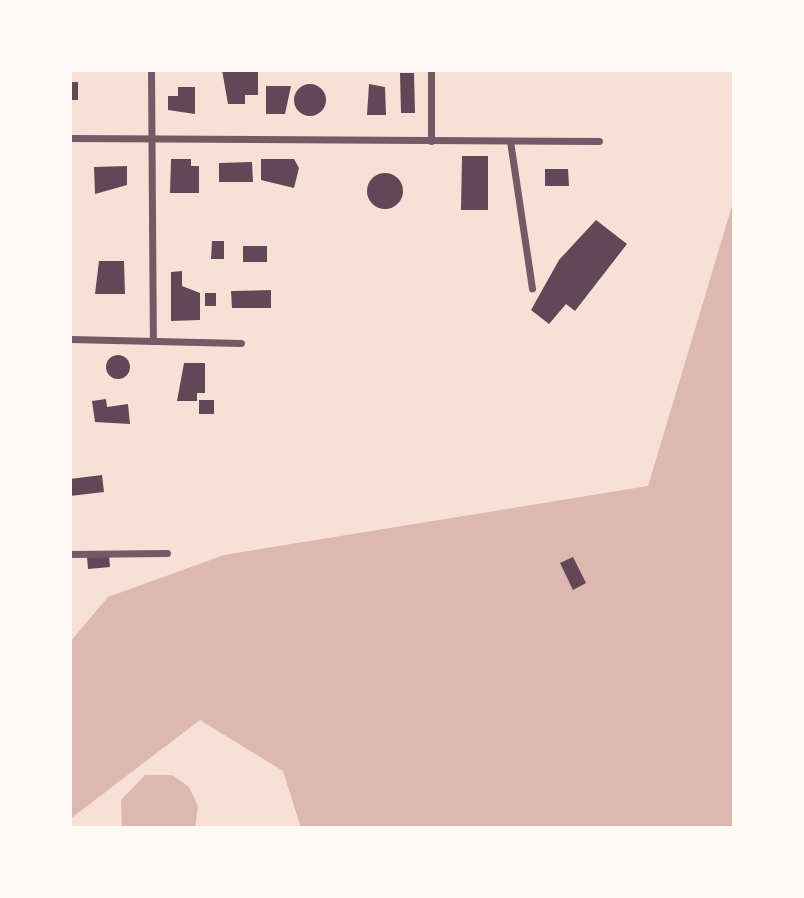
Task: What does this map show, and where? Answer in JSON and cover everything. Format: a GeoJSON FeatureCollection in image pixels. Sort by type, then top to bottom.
{"type":"FeatureCollection","features":[{"type":"Feature","properties":{"kind":"street"},"geometry":{"type":"LineString","coordinates":[[151,70],[153,341]]}},
{"type":"Feature","properties":{"kind":"street"},"geometry":{"type":"LineString","coordinates":[[431,70],[431,141]]}},
{"type":"Feature","properties":{"kind":"street"},"geometry":{"type":"LineString","coordinates":[[70,138],[598,141]]}},
{"type":"Feature","properties":{"kind":"street"},"geometry":{"type":"LineString","coordinates":[[510,141],[532,288]]}},
{"type":"Feature","properties":{"kind":"street"},"geometry":{"type":"LineString","coordinates":[[70,339],[241,343]]}},
{"type":"Feature","properties":{"kind":"street"},"geometry":{"type":"LineString","coordinates":[[70,554],[167,553]]}},
{"type":"Feature","properties":{"kind":"shaded area"},"geometry":{"type":"Polygon","coordinates":[[[734,199],[734,828],[301,828],[283,771],[200,720],[70,819],[70,642],[108,597],[224,555],[648,486],[734,199]]]}},
{"type":"Feature","properties":{"kind":"shaded area"},"geometry":{"type":"Polygon","coordinates":[[[145,775],[172,775],[189,787],[198,806],[195,828],[122,828],[121,800],[145,775]]]}},
{"type":"Feature","properties":{"kind":"building"},"geometry":{"type":"Polygon","coordinates":[[[222,70],[258,70],[258,95],[245,95],[245,104],[228,104],[222,70]]]}},
{"type":"Feature","properties":{"kind":"building"},"geometry":{"type":"Polygon","coordinates":[[[400,73],[414,73],[415,113],[401,113],[400,73]]]}},
{"type":"Feature","properties":{"kind":"building"},"geometry":{"type":"Polygon","coordinates":[[[70,82],[78,82],[78,100],[70,100],[70,82]]]}},
{"type":"Feature","properties":{"kind":"building"},"geometry":{"type":"Polygon","coordinates":[[[310,84],[321,89],[326,100],[321,111],[310,116],[299,111],[294,100],[299,89],[310,84]]]}},
{"type":"Feature","properties":{"kind":"building"},"geometry":{"type":"Polygon","coordinates":[[[369,84],[385,87],[386,115],[367,115],[369,84]]]}},
{"type":"Feature","properties":{"kind":"building"},"geometry":{"type":"Polygon","coordinates":[[[266,86],[291,86],[285,114],[266,114],[266,86]]]}},
{"type":"Feature","properties":{"kind":"building"},"geometry":{"type":"Polygon","coordinates":[[[178,87],[195,87],[195,114],[168,110],[168,96],[178,96],[178,87]]]}},
{"type":"Feature","properties":{"kind":"building"},"geometry":{"type":"Polygon","coordinates":[[[462,156],[488,156],[488,210],[461,210],[462,156]]]}},
{"type":"Feature","properties":{"kind":"building"},"geometry":{"type":"Polygon","coordinates":[[[171,159],[191,159],[191,166],[199,166],[199,193],[170,193],[171,159]]]}},
{"type":"Feature","properties":{"kind":"building"},"geometry":{"type":"Polygon","coordinates":[[[261,159],[294,159],[299,168],[294,188],[261,180],[261,159]]]}},
{"type":"Feature","properties":{"kind":"building"},"geometry":{"type":"Polygon","coordinates":[[[252,162],[253,182],[219,182],[219,163],[252,162]]]}},
{"type":"Feature","properties":{"kind":"building"},"geometry":{"type":"Polygon","coordinates":[[[127,166],[127,185],[95,194],[94,167],[127,166]]]}},
{"type":"Feature","properties":{"kind":"building"},"geometry":{"type":"Polygon","coordinates":[[[545,169],[568,169],[569,186],[545,186],[545,169]]]}},
{"type":"Feature","properties":{"kind":"building"},"geometry":{"type":"Polygon","coordinates":[[[385,173],[397,179],[403,191],[397,203],[385,209],[373,203],[367,191],[373,179],[385,173]]]}},
{"type":"Feature","properties":{"kind":"building"},"geometry":{"type":"Polygon","coordinates":[[[596,220],[627,244],[575,311],[566,304],[549,324],[531,310],[559,260],[596,220]]]}},
{"type":"Feature","properties":{"kind":"building"},"geometry":{"type":"Polygon","coordinates":[[[212,241],[224,241],[224,259],[211,259],[212,241]]]}},
{"type":"Feature","properties":{"kind":"building"},"geometry":{"type":"Polygon","coordinates":[[[243,246],[267,246],[267,262],[243,262],[243,246]]]}},
{"type":"Feature","properties":{"kind":"building"},"geometry":{"type":"Polygon","coordinates":[[[99,261],[124,261],[125,294],[95,294],[99,261]]]}},
{"type":"Feature","properties":{"kind":"building"},"geometry":{"type":"Polygon","coordinates":[[[182,271],[182,286],[200,293],[200,320],[171,321],[171,272],[182,271]]]}},
{"type":"Feature","properties":{"kind":"building"},"geometry":{"type":"Polygon","coordinates":[[[271,290],[271,308],[232,308],[231,291],[271,290]]]}},
{"type":"Feature","properties":{"kind":"building"},"geometry":{"type":"Polygon","coordinates":[[[205,293],[216,293],[216,306],[205,306],[205,293]]]}},
{"type":"Feature","properties":{"kind":"building"},"geometry":{"type":"Polygon","coordinates":[[[118,355],[127,358],[130,367],[127,376],[118,379],[109,376],[106,367],[109,358],[118,355]]]}},
{"type":"Feature","properties":{"kind":"building"},"geometry":{"type":"Polygon","coordinates":[[[184,363],[205,363],[205,393],[197,393],[197,401],[177,401],[184,363]]]}},
{"type":"Feature","properties":{"kind":"building"},"geometry":{"type":"Polygon","coordinates":[[[106,399],[107,407],[128,404],[130,424],[95,422],[92,401],[106,399]]]}},
{"type":"Feature","properties":{"kind":"building"},"geometry":{"type":"Polygon","coordinates":[[[199,400],[214,400],[214,414],[199,414],[199,400]]]}},
{"type":"Feature","properties":{"kind":"building"},"geometry":{"type":"Polygon","coordinates":[[[102,475],[104,492],[70,496],[70,479],[102,475]]]}},
{"type":"Feature","properties":{"kind":"building"},"geometry":{"type":"Polygon","coordinates":[[[109,555],[110,567],[88,569],[87,557],[109,555]]]}},
{"type":"Feature","properties":{"kind":"building"},"geometry":{"type":"Polygon","coordinates":[[[573,557],[586,583],[573,590],[560,563],[573,557]]]}}]}
